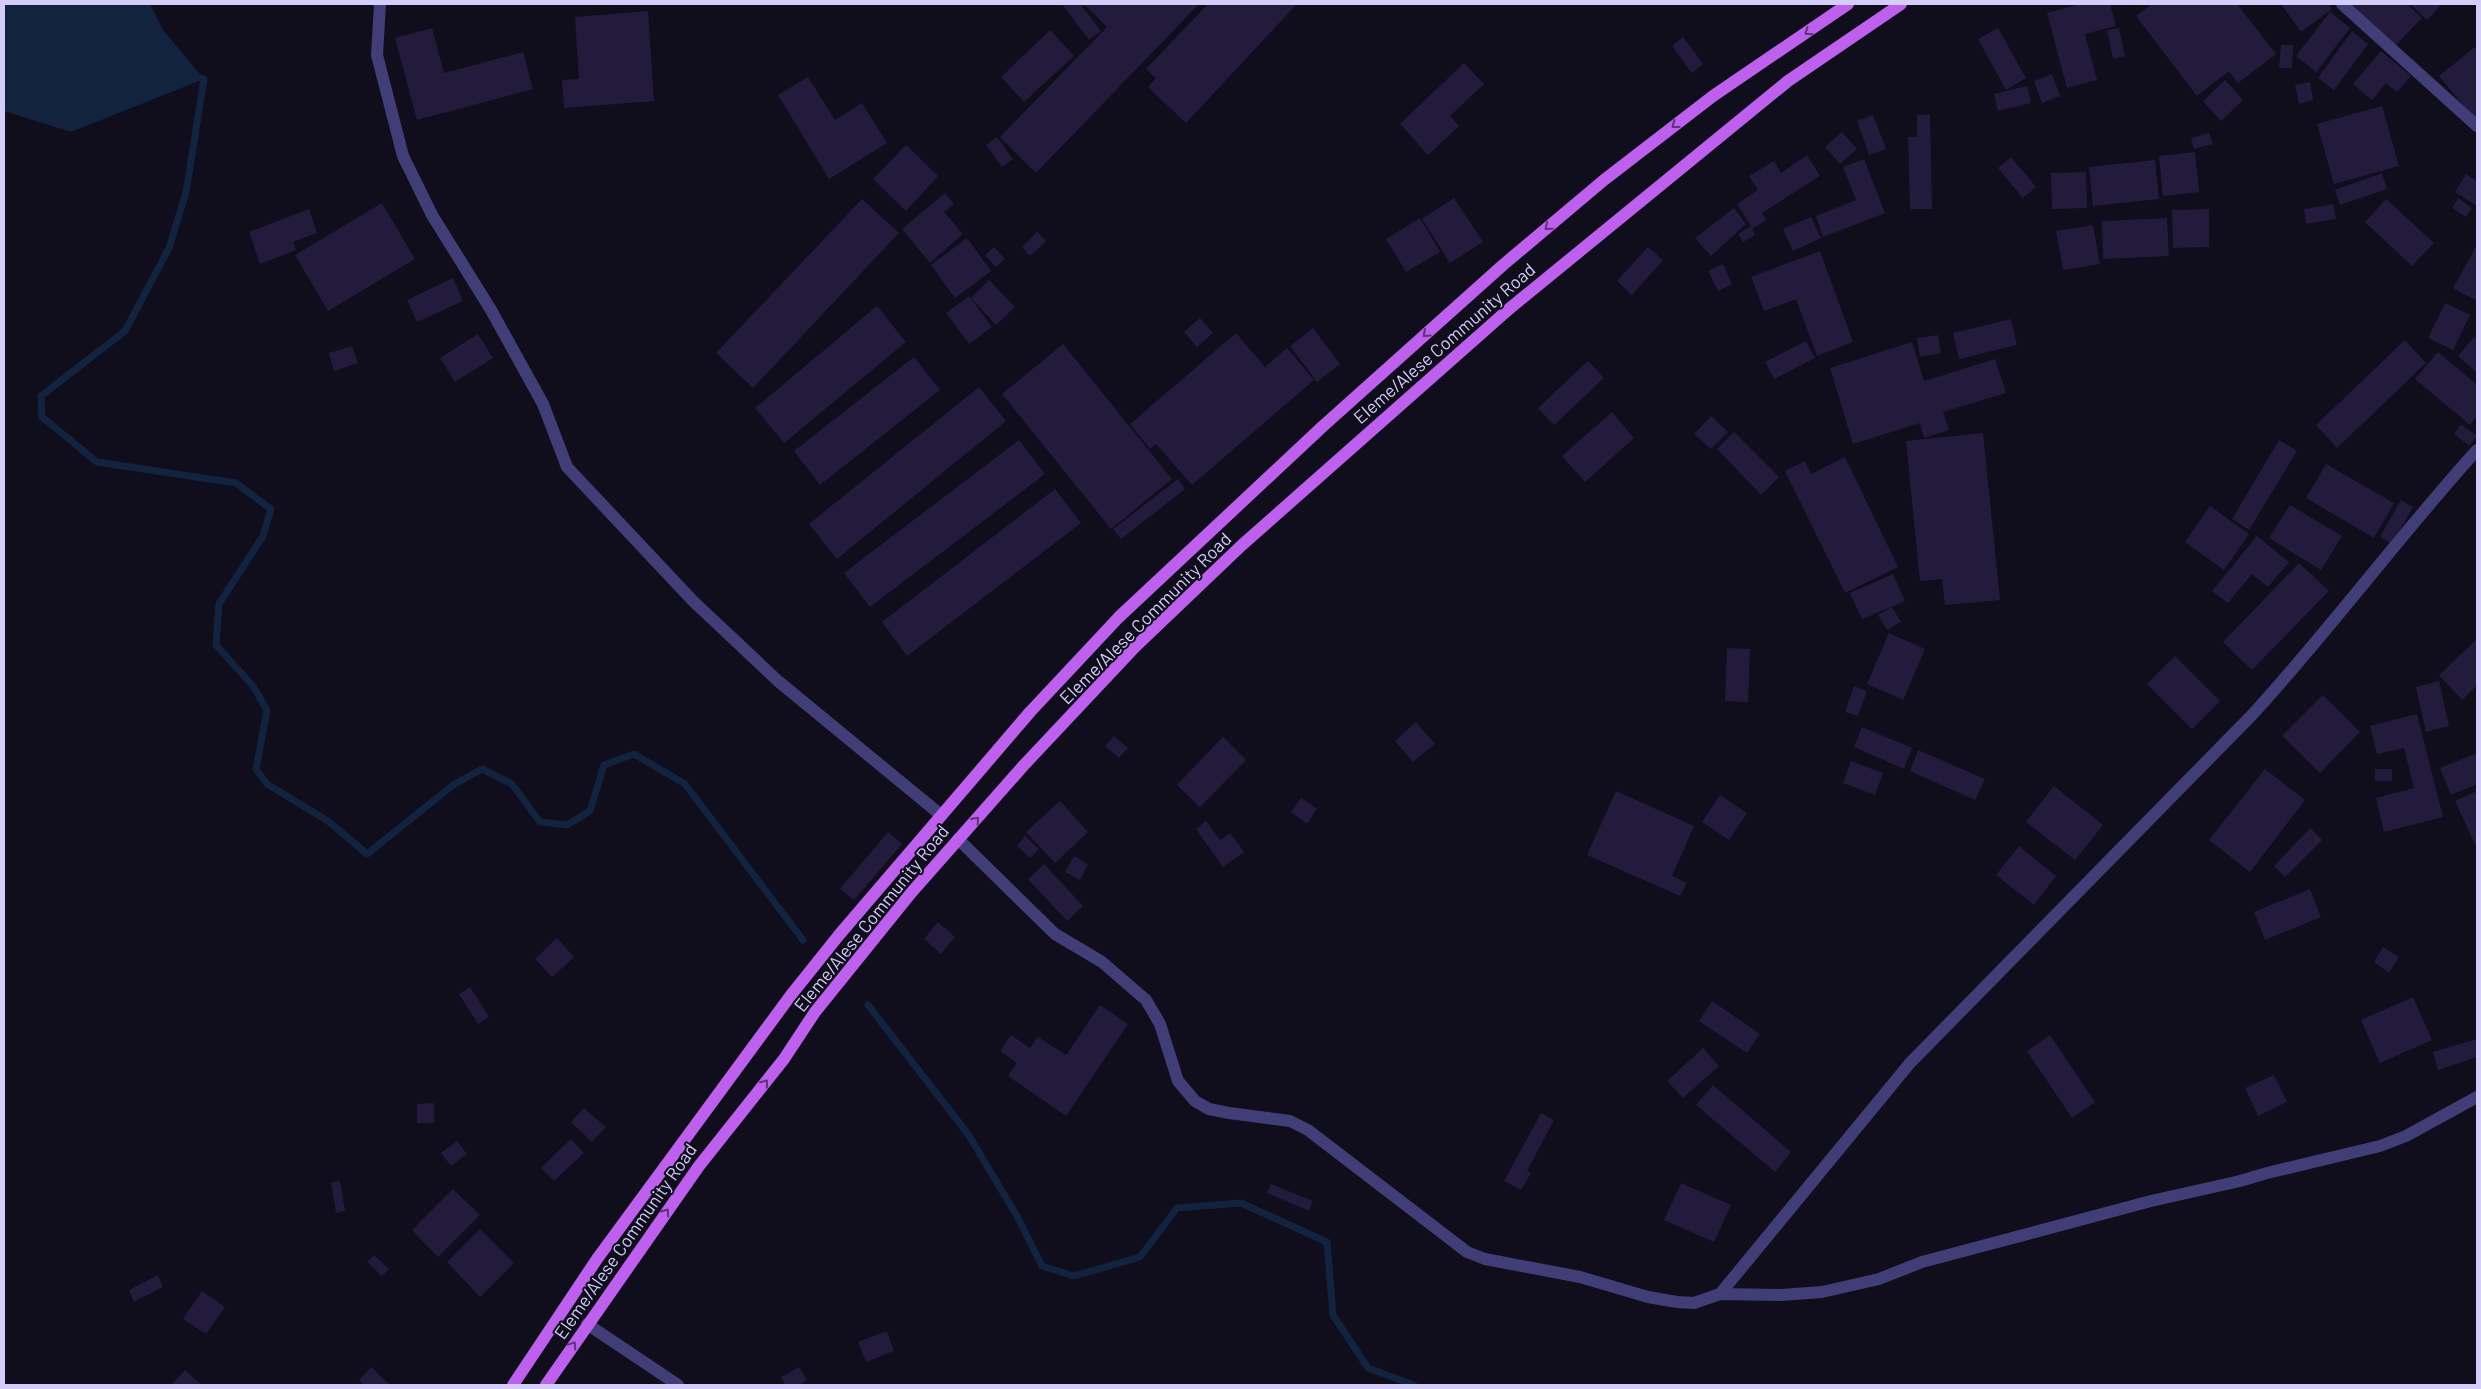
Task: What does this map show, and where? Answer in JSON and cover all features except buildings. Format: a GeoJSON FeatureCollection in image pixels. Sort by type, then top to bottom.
{"type":"FeatureCollection","features":[{"type":"Feature","properties":{"kind":"main road","name":"Eleme/Alese Community Road"},"geometry":{"type":"LineString","coordinates":[[514,1385],[597,1259],[791,995],[941,815],[1030,712],[1119,617],[1322,427],[1496,272],[1627,162],[1713,96],[1848,4]]}},
{"type":"Feature","properties":{"kind":"main road","name":"Eleme/Alese Community Road"},"geometry":{"type":"LineString","coordinates":[[546,1385],[699,1166],[784,1059],[815,1012],[911,893],[958,839],[1134,647],[1242,545],[1416,389],[1509,309],[1788,81],[1901,4]]}},
{"type":"Feature","properties":{"kind":"street"},"geometry":{"type":"LineString","coordinates":[[380,4],[377,55],[403,156],[432,215],[491,310],[543,404],[567,467],[693,601],[778,682],[941,815]]}},
{"type":"Feature","properties":{"kind":"street"},"geometry":{"type":"LineString","coordinates":[[2342,4],[2477,126]]}},
{"type":"Feature","properties":{"kind":"street"},"geometry":{"type":"LineString","coordinates":[[1720,1294],[1910,1063],[2252,715],[2294,669],[2434,498],[2477,450]]}},
{"type":"Feature","properties":{"kind":"street"},"geometry":{"type":"LineString","coordinates":[[958,839],[1055,934],[1102,962],[1146,1000],[1160,1024],[1178,1081],[1195,1101],[1209,1108],[1229,1113],[1290,1121],[1308,1130],[1445,1237],[1468,1252],[1485,1259],[1580,1276],[1648,1297],[1677,1302],[1694,1303],[1720,1294],[1781,1295],[1822,1292],[1878,1279],[1922,1262],[2132,1206],[2380,1146],[2429,1124],[2477,1097]]}},
{"type":"Feature","properties":{"kind":"street"},"geometry":{"type":"LineString","coordinates":[[587,1324],[678,1385]]}},
{"type":"Feature","properties":{"kind":"water"},"geometry":{"type":"Polygon","coordinates":[[[4,4],[150,4],[163,30],[204,79],[71,132],[4,111],[4,4]]]}},
{"type":"Feature","properties":{"kind":"waterway"},"geometry":{"type":"LineString","coordinates":[[197,77],[204,79],[186,192],[169,248],[125,331],[41,396],[42,417],[97,462],[236,483],[271,509],[263,536],[219,604],[216,645],[253,686],[267,710],[256,769],[267,784],[328,821],[367,854],[453,785],[482,769],[512,784],[540,822],[567,825],[590,811],[604,765],[634,754],[685,784],[803,940]]}},
{"type":"Feature","properties":{"kind":"waterway"},"geometry":{"type":"LineString","coordinates":[[868,1005],[968,1134],[1017,1216],[1042,1266],[1074,1276],[1140,1257],[1177,1208],[1241,1203],[1327,1242],[1333,1315],[1368,1368],[1414,1385]]}}]}
